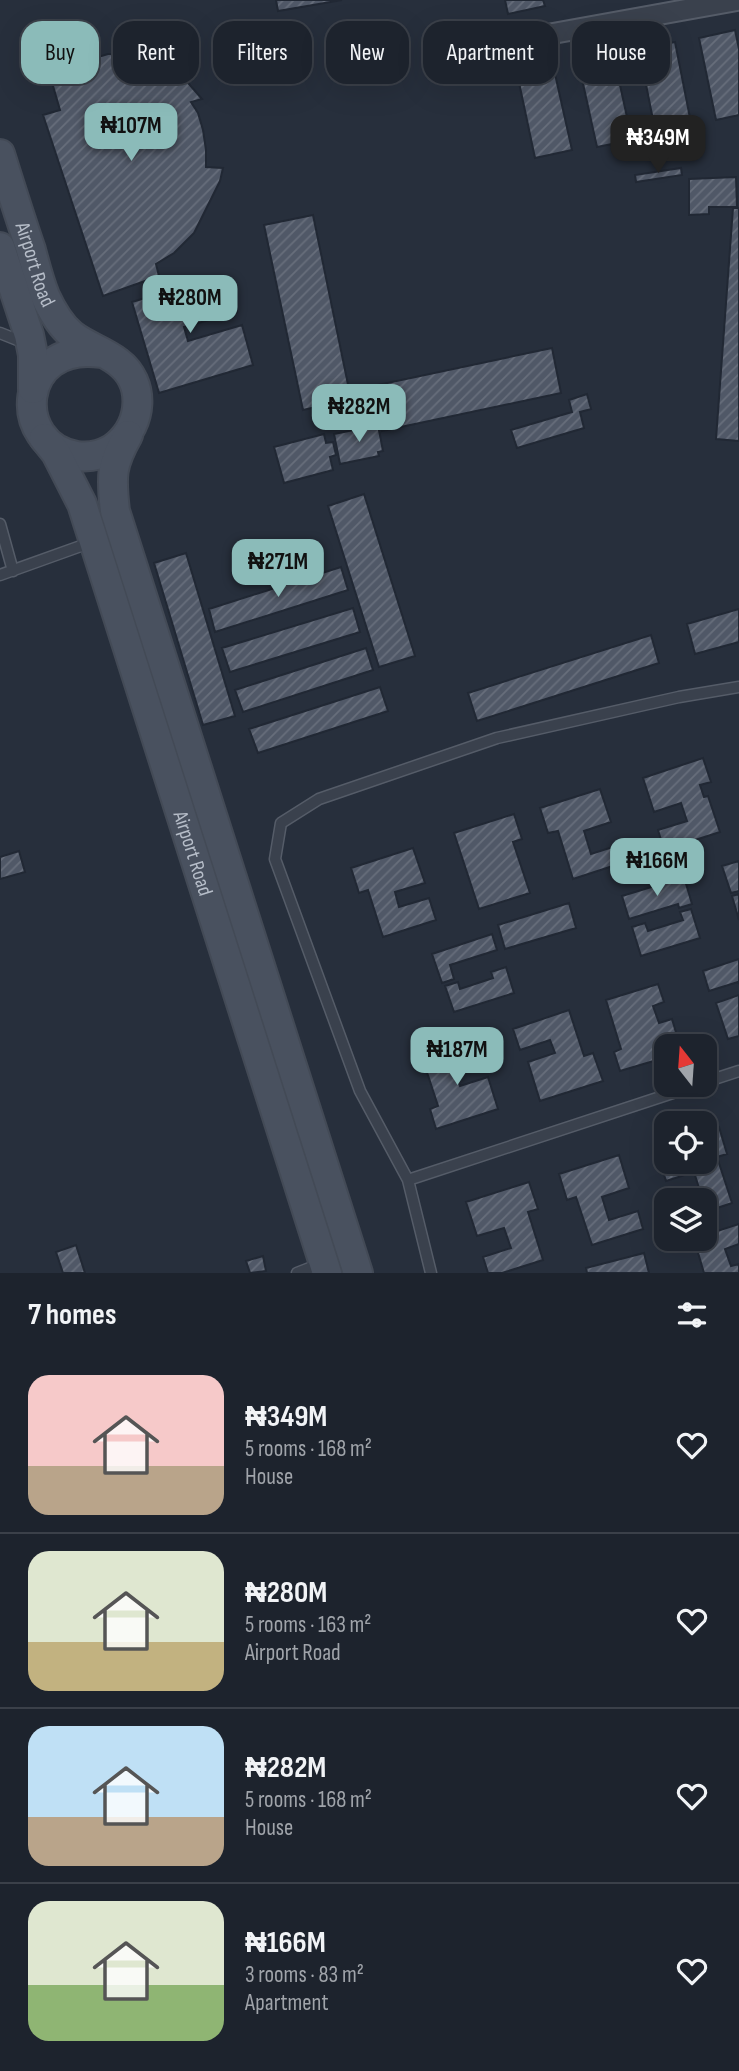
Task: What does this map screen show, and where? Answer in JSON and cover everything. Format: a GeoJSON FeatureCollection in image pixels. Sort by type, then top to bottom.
{"type":"FeatureCollection","features":[{"type":"Feature","properties":{"kind":"main road","name":"Airport Road"},"geometry":{"type":"LineString","coordinates":[[0,154],[45,296],[71,334],[101,353]]}},
{"type":"Feature","properties":{"kind":"main road","name":"Airport Road"},"geometry":{"type":"LineString","coordinates":[[0,247],[31,346],[33,389]]}},
{"type":"Feature","properties":{"kind":"main road"},"geometry":{"type":"LineString","coordinates":[[68,353],[101,353],[119,362],[132,378],[138,396],[136,416],[128,435],[114,448],[97,456],[78,456],[59,450],[44,438],[35,423],[33,389],[41,374],[53,361],[68,353]]}},
{"type":"Feature","properties":{"kind":"main road","name":"Airport Road"},"geometry":{"type":"LineString","coordinates":[[128,435],[116,456],[111,479],[115,511],[358,1273]]}},
{"type":"Feature","properties":{"kind":"main road","name":"Airport Road"},"geometry":{"type":"LineString","coordinates":[[44,438],[56,453],[82,504],[326,1268]]}},
{"type":"Feature","properties":{"kind":"street"},"geometry":{"type":"LineString","coordinates":[[558,33],[739,1]]}},
{"type":"Feature","properties":{"kind":"lane"},"geometry":{"type":"LineString","coordinates":[[0,333],[31,346]]}},
{"type":"Feature","properties":{"kind":"lane"},"geometry":{"type":"LineString","coordinates":[[0,524],[13,571]]}},
{"type":"Feature","properties":{"kind":"lane"},"geometry":{"type":"LineString","coordinates":[[0,575],[94,541]]}},
{"type":"Feature","properties":{"kind":"lane"},"geometry":{"type":"LineString","coordinates":[[431,1273],[408,1180],[360,1091],[275,859],[281,823],[319,799],[497,738],[679,697],[739,687]]}},
{"type":"Feature","properties":{"kind":"lane"},"geometry":{"type":"LineString","coordinates":[[718,1078],[739,1071]]}},
{"type":"Feature","properties":{"kind":"lane"},"geometry":{"type":"LineString","coordinates":[[408,1180],[660,1097]]}},
{"type":"Feature","properties":{"kind":"lane"},"geometry":{"type":"LineString","coordinates":[[297,1273],[326,1268]]}},
{"type":"Feature","properties":{"kind":"building"},"geometry":{"type":"Polygon","coordinates":[[[276,0],[342,0],[278,11],[276,0]]]}},
{"type":"Feature","properties":{"kind":"building"},"geometry":{"type":"Polygon","coordinates":[[[505,0],[543,0],[545,6],[508,14],[505,0]]]}},
{"type":"Feature","properties":{"kind":"building"},"geometry":{"type":"Polygon","coordinates":[[[735,30],[739,49],[739,115],[716,120],[699,38],[735,30]]]}},
{"type":"Feature","properties":{"kind":"building"},"geometry":{"type":"Polygon","coordinates":[[[675,42],[691,123],[655,130],[646,84],[670,84],[670,43],[675,42]]]}},
{"type":"Feature","properties":{"kind":"building"},"geometry":{"type":"Polygon","coordinates":[[[113,54],[113,84],[189,84],[202,99],[191,102],[198,113],[203,130],[206,167],[223,168],[220,181],[194,233],[174,253],[156,264],[159,276],[103,296],[43,115],[60,110],[52,84],[99,84],[99,57],[113,54]]]}},
{"type":"Feature","properties":{"kind":"building"},"geometry":{"type":"Polygon","coordinates":[[[519,84],[557,84],[572,150],[535,158],[519,84]]]}},
{"type":"Feature","properties":{"kind":"building"},"geometry":{"type":"Polygon","coordinates":[[[583,84],[620,84],[632,140],[597,147],[583,84]]]}},
{"type":"Feature","properties":{"kind":"building"},"geometry":{"type":"Polygon","coordinates":[[[681,168],[682,175],[636,182],[635,175],[681,168]]]}},
{"type":"Feature","properties":{"kind":"building"},"geometry":{"type":"Polygon","coordinates":[[[736,177],[737,207],[709,207],[709,214],[689,215],[689,179],[736,177]]]}},
{"type":"Feature","properties":{"kind":"building"},"geometry":{"type":"Polygon","coordinates":[[[733,208],[739,208],[739,441],[716,439],[733,208]]]}},
{"type":"Feature","properties":{"kind":"building"},"geometry":{"type":"Polygon","coordinates":[[[313,215],[351,399],[303,410],[264,225],[313,215]]]}},
{"type":"Feature","properties":{"kind":"building"},"geometry":{"type":"Polygon","coordinates":[[[227,278],[237,312],[184,327],[188,341],[242,325],[253,365],[159,393],[132,302],[191,284],[192,288],[227,278]]]}},
{"type":"Feature","properties":{"kind":"building"},"geometry":{"type":"Polygon","coordinates":[[[552,348],[561,393],[382,431],[373,386],[552,348]]]}},
{"type":"Feature","properties":{"kind":"building"},"geometry":{"type":"Polygon","coordinates":[[[587,394],[591,409],[580,412],[584,428],[517,448],[511,430],[572,412],[569,400],[587,394]]]}},
{"type":"Feature","properties":{"kind":"building"},"geometry":{"type":"Polygon","coordinates":[[[378,425],[383,451],[378,452],[379,456],[340,464],[334,434],[378,425]]]}},
{"type":"Feature","properties":{"kind":"building"},"geometry":{"type":"Polygon","coordinates":[[[324,434],[326,443],[333,442],[336,455],[330,457],[333,470],[284,483],[274,447],[324,434]]]}},
{"type":"Feature","properties":{"kind":"building"},"geometry":{"type":"Polygon","coordinates":[[[364,494],[415,656],[379,667],[328,506],[364,494]]]}},
{"type":"Feature","properties":{"kind":"building"},"geometry":{"type":"Polygon","coordinates":[[[186,553],[235,716],[203,725],[154,563],[186,553]]]}},
{"type":"Feature","properties":{"kind":"building"},"geometry":{"type":"Polygon","coordinates":[[[341,567],[348,590],[215,632],[209,609],[341,567]]]}},
{"type":"Feature","properties":{"kind":"building"},"geometry":{"type":"Polygon","coordinates":[[[353,608],[360,632],[230,672],[222,648],[353,608]]]}},
{"type":"Feature","properties":{"kind":"building"},"geometry":{"type":"Polygon","coordinates":[[[739,609],[739,642],[695,654],[687,624],[739,609]]]}},
{"type":"Feature","properties":{"kind":"building"},"geometry":{"type":"Polygon","coordinates":[[[651,635],[659,663],[477,721],[468,693],[651,635]]]}},
{"type":"Feature","properties":{"kind":"building"},"geometry":{"type":"Polygon","coordinates":[[[366,648],[373,670],[243,712],[235,690],[366,648]]]}},
{"type":"Feature","properties":{"kind":"building"},"geometry":{"type":"Polygon","coordinates":[[[380,687],[388,711],[258,753],[249,729],[380,687]]]}},
{"type":"Feature","properties":{"kind":"building"},"geometry":{"type":"Polygon","coordinates":[[[703,758],[711,782],[700,785],[704,797],[708,796],[720,832],[664,850],[658,830],[687,821],[681,803],[654,812],[643,778],[703,758]]]}},
{"type":"Feature","properties":{"kind":"building"},"geometry":{"type":"Polygon","coordinates":[[[600,789],[611,822],[584,831],[591,854],[619,845],[625,862],[573,879],[558,831],[548,833],[540,808],[600,789]]]}},
{"type":"Feature","properties":{"kind":"building"},"geometry":{"type":"Polygon","coordinates":[[[514,814],[522,839],[513,842],[530,893],[479,909],[454,833],[514,814]]]}},
{"type":"Feature","properties":{"kind":"building"},"geometry":{"type":"Polygon","coordinates":[[[413,848],[425,883],[395,892],[399,907],[429,898],[436,920],[383,937],[368,890],[359,893],[351,868],[413,848]]]}},
{"type":"Feature","properties":{"kind":"building"},"geometry":{"type":"Polygon","coordinates":[[[19,851],[25,872],[0,879],[0,857],[19,851]]]}},
{"type":"Feature","properties":{"kind":"building"},"geometry":{"type":"Polygon","coordinates":[[[739,861],[739,891],[731,893],[722,866],[739,861]]]}},
{"type":"Feature","properties":{"kind":"building"},"geometry":{"type":"Polygon","coordinates":[[[684,877],[692,904],[679,908],[678,904],[629,919],[622,896],[684,877]]]}},
{"type":"Feature","properties":{"kind":"building"},"geometry":{"type":"Polygon","coordinates":[[[739,894],[739,920],[732,896],[739,894]]]}},
{"type":"Feature","properties":{"kind":"building"},"geometry":{"type":"Polygon","coordinates":[[[569,903],[576,928],[505,949],[498,925],[569,903]]]}},
{"type":"Feature","properties":{"kind":"building"},"geometry":{"type":"Polygon","coordinates":[[[691,909],[700,938],[641,956],[632,927],[645,923],[648,931],[683,920],[680,912],[691,909]]]}},
{"type":"Feature","properties":{"kind":"building"},"geometry":{"type":"Polygon","coordinates":[[[492,934],[497,950],[450,965],[454,979],[442,983],[432,954],[492,934]]]}},
{"type":"Feature","properties":{"kind":"building"},"geometry":{"type":"Polygon","coordinates":[[[739,959],[739,984],[738,982],[709,991],[703,971],[739,959]]]}},
{"type":"Feature","properties":{"kind":"building"},"geometry":{"type":"Polygon","coordinates":[[[506,967],[514,993],[454,1012],[445,986],[458,982],[460,989],[493,978],[491,972],[506,967]]]}},
{"type":"Feature","properties":{"kind":"building"},"geometry":{"type":"Polygon","coordinates":[[[658,984],[664,1002],[653,1006],[659,1023],[672,1019],[676,1034],[654,1034],[654,1061],[620,1071],[614,1052],[621,1049],[606,1000],[658,984]]]}},
{"type":"Feature","properties":{"kind":"building"},"geometry":{"type":"Polygon","coordinates":[[[739,995],[739,1036],[728,1039],[716,1003],[739,995]]]}},
{"type":"Feature","properties":{"kind":"building"},"geometry":{"type":"Polygon","coordinates":[[[569,1010],[584,1056],[593,1053],[603,1081],[540,1101],[528,1062],[555,1053],[550,1040],[520,1050],[513,1029],[569,1010]]]}},
{"type":"Feature","properties":{"kind":"building"},"geometry":{"type":"Polygon","coordinates":[[[474,1041],[480,1060],[454,1068],[460,1086],[488,1077],[498,1109],[436,1129],[430,1109],[438,1106],[422,1057],[474,1041]]]}},
{"type":"Feature","properties":{"kind":"building"},"geometry":{"type":"Polygon","coordinates":[[[717,1128],[727,1154],[717,1157],[717,1128]]]}},
{"type":"Feature","properties":{"kind":"building"},"geometry":{"type":"Polygon","coordinates":[[[619,1155],[629,1188],[602,1197],[609,1220],[638,1211],[643,1229],[592,1245],[576,1197],[567,1200],[559,1174],[619,1155]]]}},
{"type":"Feature","properties":{"kind":"building"},"geometry":{"type":"Polygon","coordinates":[[[717,1157],[732,1203],[717,1208],[717,1188],[699,1188],[695,1174],[717,1174],[717,1157]]]}},
{"type":"Feature","properties":{"kind":"building"},"geometry":{"type":"Polygon","coordinates":[[[664,1174],[688,1174],[666,1181],[664,1174]]]}},
{"type":"Feature","properties":{"kind":"building"},"geometry":{"type":"Polygon","coordinates":[[[529,1182],[538,1209],[528,1212],[543,1260],[502,1273],[488,1273],[483,1257],[511,1248],[504,1228],[477,1236],[466,1202],[529,1182]]]}},
{"type":"Feature","properties":{"kind":"building"},"geometry":{"type":"Polygon","coordinates":[[[739,1224],[739,1244],[725,1249],[731,1266],[739,1264],[739,1273],[704,1273],[698,1251],[717,1251],[717,1231],[739,1224]]]}},
{"type":"Feature","properties":{"kind":"building"},"geometry":{"type":"Polygon","coordinates":[[[76,1245],[85,1273],[63,1273],[56,1252],[76,1245]]]}},
{"type":"Feature","properties":{"kind":"building"},"geometry":{"type":"Polygon","coordinates":[[[644,1253],[649,1273],[587,1273],[586,1268],[644,1253]]]}},
{"type":"Feature","properties":{"kind":"building"},"geometry":{"type":"Polygon","coordinates":[[[263,1256],[266,1271],[250,1273],[246,1261],[263,1256]]]}}]}
